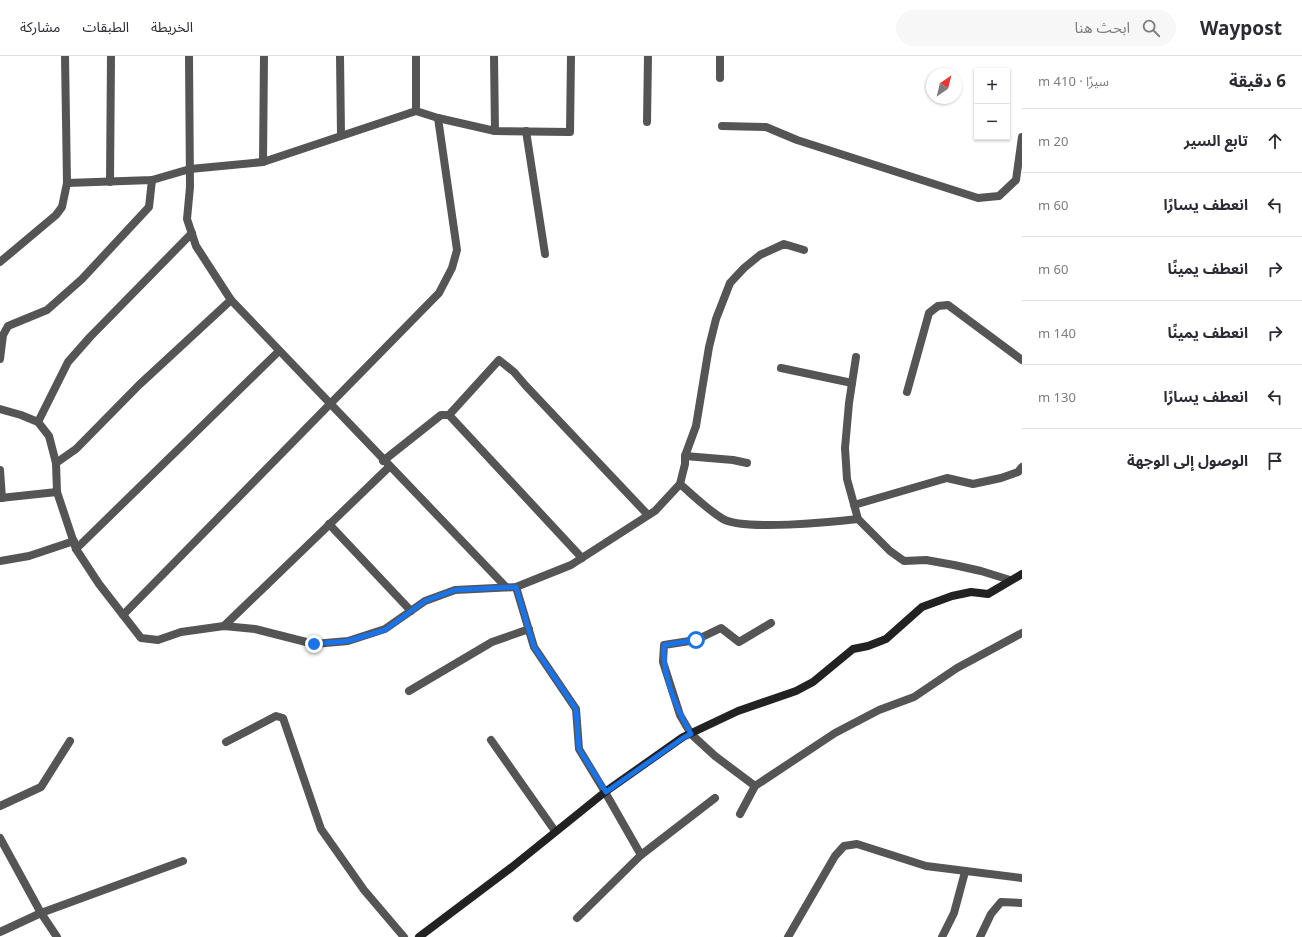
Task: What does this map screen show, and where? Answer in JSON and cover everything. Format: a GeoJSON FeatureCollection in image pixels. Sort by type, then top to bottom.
{"type":"FeatureCollection","features":[{"type":"Feature","properties":{"kind":"street"},"geometry":{"type":"LineString","coordinates":[[0,262],[56,215],[62,207],[67,183],[65,56]]}},
{"type":"Feature","properties":{"kind":"street"},"geometry":{"type":"LineString","coordinates":[[110,182],[111,56]]}},
{"type":"Feature","properties":{"kind":"street"},"geometry":{"type":"LineString","coordinates":[[189,56],[190,169],[187,219],[196,246],[231,300],[386,464],[506,587]]}},
{"type":"Feature","properties":{"kind":"street"},"geometry":{"type":"LineString","coordinates":[[263,162],[264,56]]}},
{"type":"Feature","properties":{"kind":"street"},"geometry":{"type":"LineString","coordinates":[[340,56],[341,135]]}},
{"type":"Feature","properties":{"kind":"street"},"geometry":{"type":"LineString","coordinates":[[416,56],[416,111]]}},
{"type":"Feature","properties":{"kind":"street"},"geometry":{"type":"LineString","coordinates":[[494,56],[495,131]]}},
{"type":"Feature","properties":{"kind":"street"},"geometry":{"type":"LineString","coordinates":[[67,183],[152,180],[190,169],[263,162],[416,111],[438,118],[495,131],[570,132],[571,56]]}},
{"type":"Feature","properties":{"kind":"street"},"geometry":{"type":"LineString","coordinates":[[647,122],[648,56]]}},
{"type":"Feature","properties":{"kind":"street"},"geometry":{"type":"LineString","coordinates":[[720,56],[720,78]]}},
{"type":"Feature","properties":{"kind":"street"},"geometry":{"type":"LineString","coordinates":[[123,615],[439,293],[452,268],[457,250],[438,118]]}},
{"type":"Feature","properties":{"kind":"street"},"geometry":{"type":"LineString","coordinates":[[722,126],[766,127],[797,140],[978,198],[999,196],[1016,180],[1022,137]]}},
{"type":"Feature","properties":{"kind":"street"},"geometry":{"type":"LineString","coordinates":[[526,131],[544,254]]}},
{"type":"Feature","properties":{"kind":"street"},"geometry":{"type":"LineString","coordinates":[[0,359],[3,334],[8,326],[47,310],[82,279],[150,207],[152,180]]}},
{"type":"Feature","properties":{"kind":"street"},"geometry":{"type":"LineString","coordinates":[[38,422],[68,362],[95,331],[192,233]]}},
{"type":"Feature","properties":{"kind":"street"},"geometry":{"type":"LineString","coordinates":[[0,409],[38,422],[49,436],[56,463],[57,492],[76,549],[99,584],[141,638],[158,640],[181,632],[224,626],[255,629],[314,644],[348,641],[385,630],[425,601],[455,590],[516,587],[571,565],[655,511],[680,484],[686,464],[685,456],[696,426],[708,347],[730,282],[760,255],[784,244],[804,250]]}},
{"type":"Feature","properties":{"kind":"street"},"geometry":{"type":"LineString","coordinates":[[56,463],[87,438],[139,385],[231,300]]}},
{"type":"Feature","properties":{"kind":"street"},"geometry":{"type":"LineString","coordinates":[[908,392],[929,313],[938,306],[948,305],[1022,360]]}},
{"type":"Feature","properties":{"kind":"street"},"geometry":{"type":"LineString","coordinates":[[76,549],[279,350]]}},
{"type":"Feature","properties":{"kind":"street"},"geometry":{"type":"LineString","coordinates":[[856,357],[845,448],[847,479],[858,519],[890,551],[904,561],[926,560],[982,571],[1010,580]]}},
{"type":"Feature","properties":{"kind":"street"},"geometry":{"type":"LineString","coordinates":[[449,415],[499,360],[514,372],[648,515]]}},
{"type":"Feature","properties":{"kind":"street"},"geometry":{"type":"LineString","coordinates":[[781,368],[852,383]]}},
{"type":"Feature","properties":{"kind":"street"},"geometry":{"type":"LineString","coordinates":[[224,626],[329,524],[386,464],[441,415],[449,415],[582,558]]}},
{"type":"Feature","properties":{"kind":"street"},"geometry":{"type":"LineString","coordinates":[[685,456],[733,460],[747,463]]}},
{"type":"Feature","properties":{"kind":"street"},"geometry":{"type":"LineString","coordinates":[[854,506],[947,478],[973,484],[1002,478],[1018,472],[1022,467]]}},
{"type":"Feature","properties":{"kind":"street"},"geometry":{"type":"LineString","coordinates":[[0,470],[1,498],[57,492]]}},
{"type":"Feature","properties":{"kind":"street"},"geometry":{"type":"LineString","coordinates":[[680,484],[724,520],[746,524],[813,524],[858,519]]}},
{"type":"Feature","properties":{"kind":"street"},"geometry":{"type":"LineString","coordinates":[[329,524],[411,611]]}},
{"type":"Feature","properties":{"kind":"street"},"geometry":{"type":"LineString","coordinates":[[0,561],[29,556],[74,541]]}},
{"type":"Feature","properties":{"kind":"street"},"geometry":{"type":"LineString","coordinates":[[419,937],[512,867],[555,831],[606,792],[683,738],[738,711],[796,691],[813,682],[853,649],[868,646],[886,639],[922,607],[971,592],[988,594],[1022,574]]}},
{"type":"Feature","properties":{"kind":"street"},"geometry":{"type":"LineString","coordinates":[[516,587],[534,647],[576,709],[579,749],[606,792],[641,855]]}},
{"type":"Feature","properties":{"kind":"street"},"geometry":{"type":"LineString","coordinates":[[755,786],[715,756],[691,734],[680,715],[663,662],[664,645],[696,640],[721,628],[739,642],[770,623]]}},
{"type":"Feature","properties":{"kind":"street"},"geometry":{"type":"LineString","coordinates":[[409,691],[492,642],[529,629]]}},
{"type":"Feature","properties":{"kind":"street"},"geometry":{"type":"LineString","coordinates":[[740,814],[755,786],[835,733],[879,710],[914,697],[957,668],[1022,633]]}},
{"type":"Feature","properties":{"kind":"street"},"geometry":{"type":"LineString","coordinates":[[226,742],[276,716],[283,718],[320,829],[364,890],[404,937]]}},
{"type":"Feature","properties":{"kind":"street"},"geometry":{"type":"LineString","coordinates":[[491,740],[555,831]]}},
{"type":"Feature","properties":{"kind":"street"},"geometry":{"type":"LineString","coordinates":[[0,806],[41,786],[70,741]]}},
{"type":"Feature","properties":{"kind":"street"},"geometry":{"type":"LineString","coordinates":[[577,918],[641,855],[715,798]]}},
{"type":"Feature","properties":{"kind":"street"},"geometry":{"type":"LineString","coordinates":[[0,838],[41,913],[57,937]]}},
{"type":"Feature","properties":{"kind":"street"},"geometry":{"type":"LineString","coordinates":[[788,937],[835,856],[844,846],[857,844],[926,866],[1022,878]]}},
{"type":"Feature","properties":{"kind":"street"},"geometry":{"type":"LineString","coordinates":[[0,932],[41,913],[183,861]]}},
{"type":"Feature","properties":{"kind":"street"},"geometry":{"type":"LineString","coordinates":[[942,937],[954,913],[965,872]]}},
{"type":"Feature","properties":{"kind":"street"},"geometry":{"type":"LineString","coordinates":[[980,937],[991,914],[1001,902],[1022,903]]}},
{"type":"Feature","properties":{"kind":"route"},"geometry":{"type":"LineString","coordinates":[[314,644],[348,641],[385,630],[425,601],[455,590],[516,587],[534,647],[576,709],[579,749],[606,792],[683,738],[691,734],[680,715],[663,662],[664,645],[696,640]]}}]}
